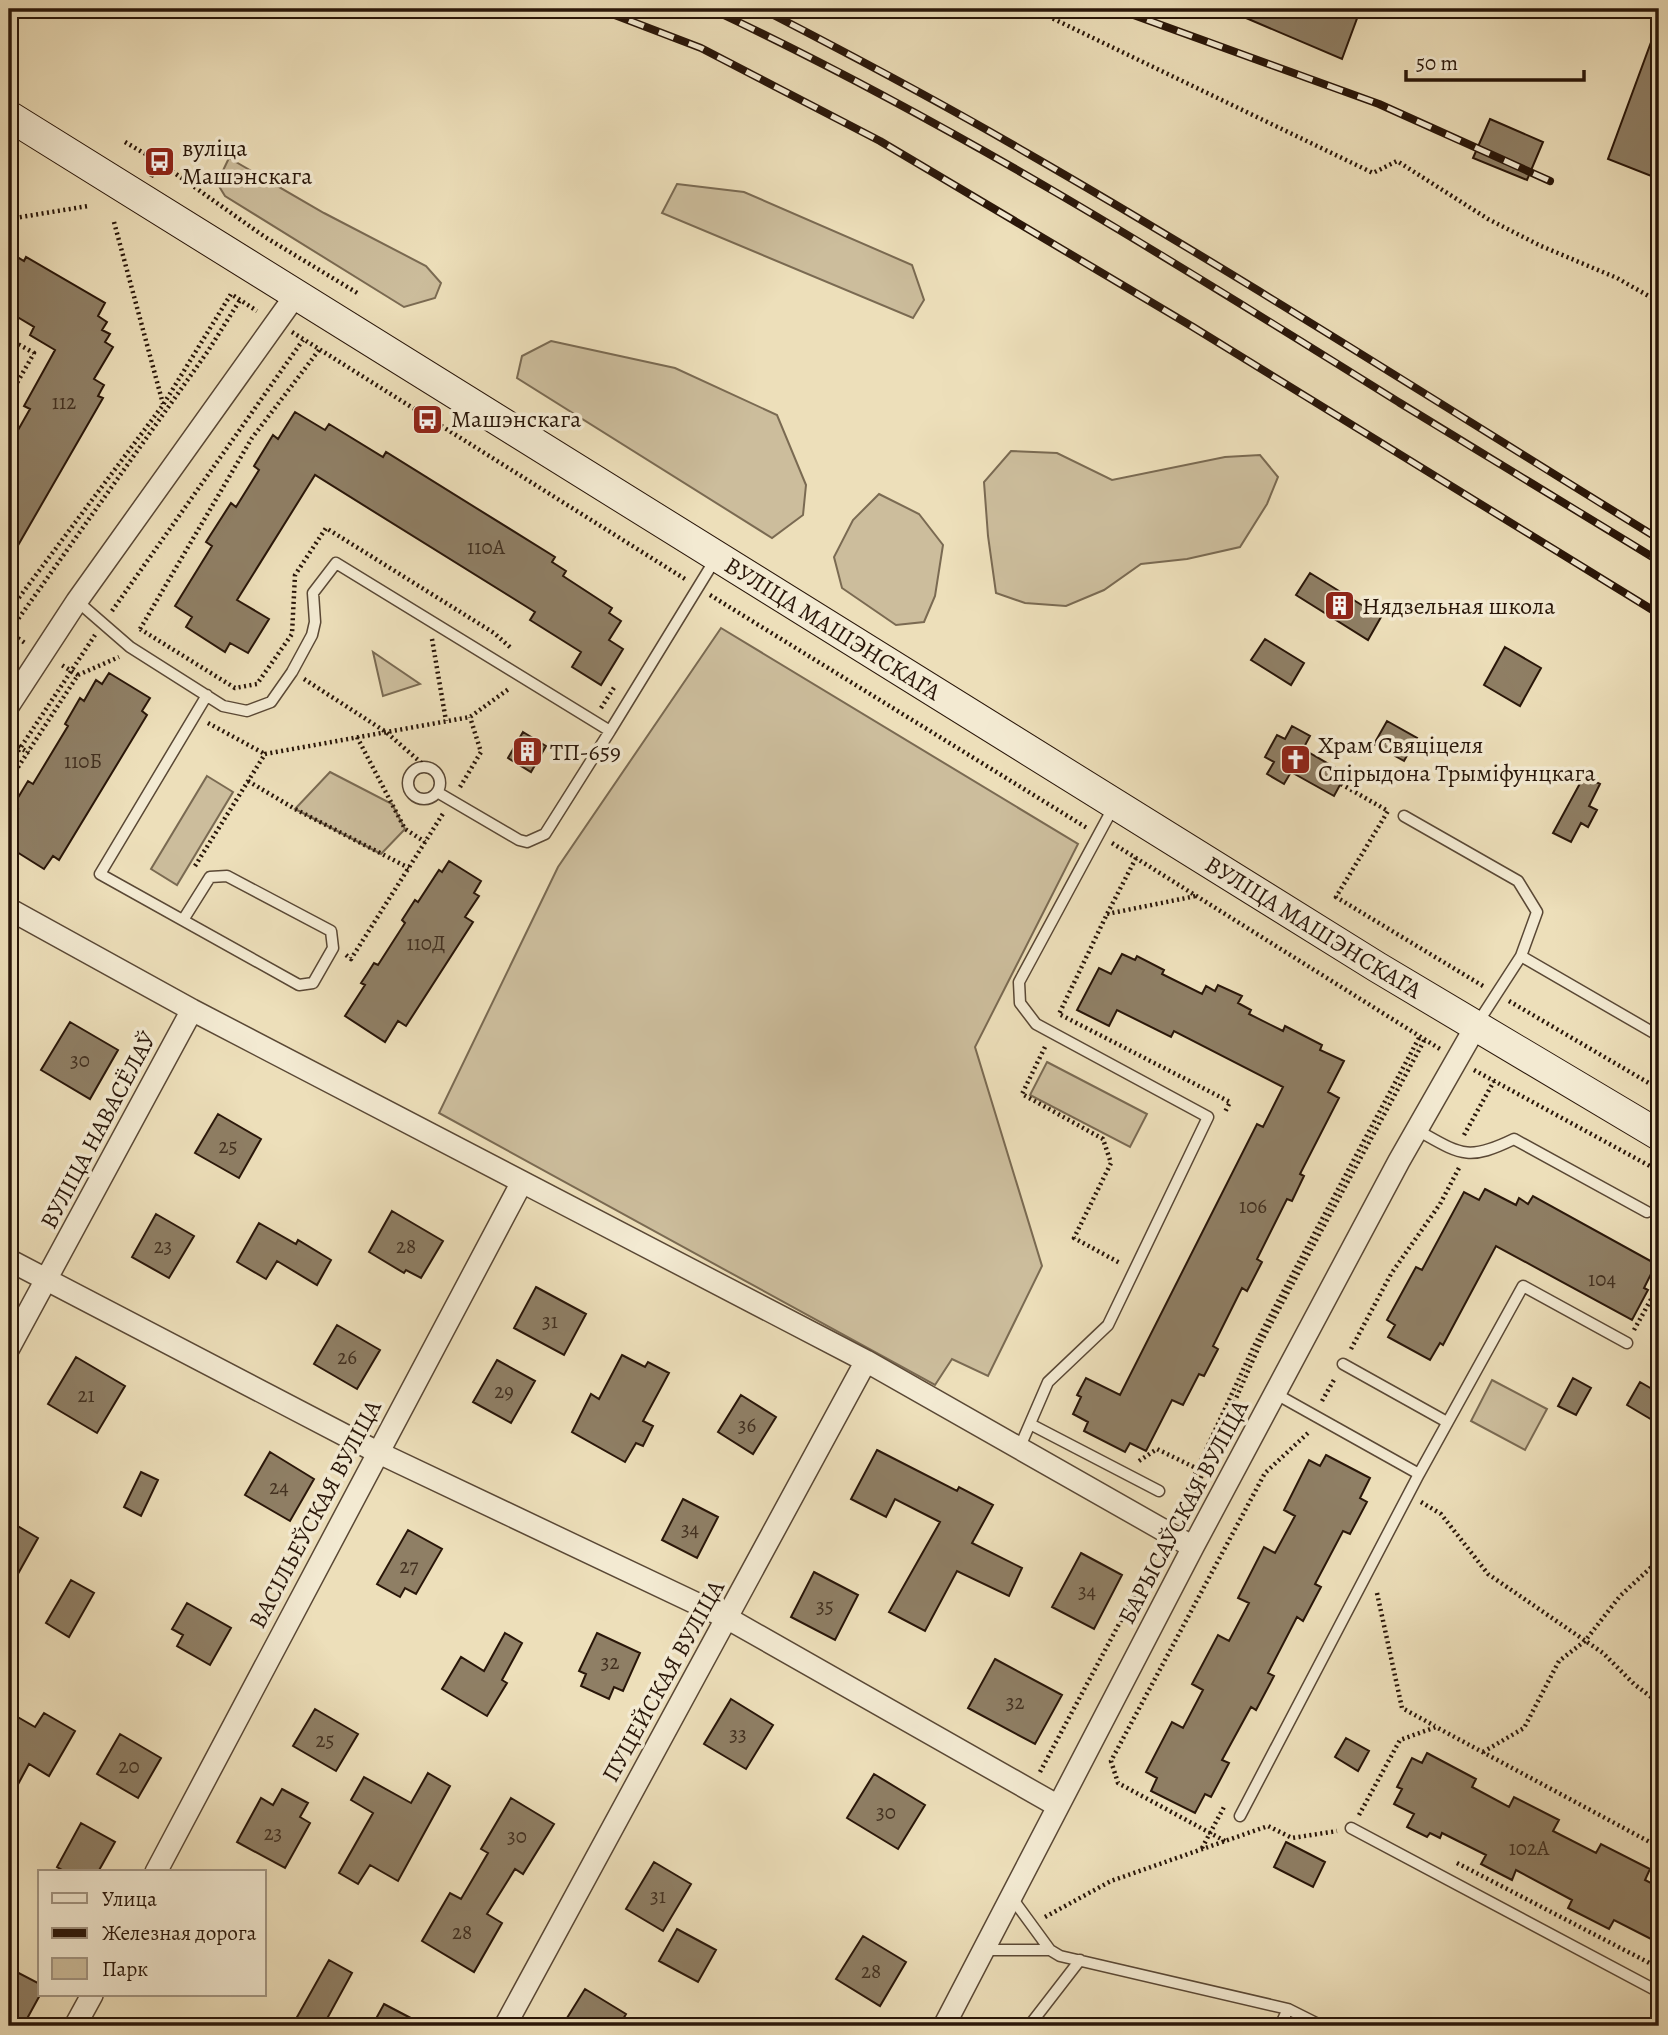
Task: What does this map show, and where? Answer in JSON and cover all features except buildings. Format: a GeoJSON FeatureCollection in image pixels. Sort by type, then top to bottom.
{"type":"FeatureCollection","features":[{"type":"Feature","properties":{"kind":"main road","name":"ВУЛІЦА МАШЭНСКАГА"},"geometry":{"type":"LineString","coordinates":[[9,116],[1365,960],[1659,1135]]}},
{"type":"Feature","properties":{"kind":"street"},"geometry":{"type":"LineString","coordinates":[[9,705],[15,682],[77,601],[295,296]]}},
{"type":"Feature","properties":{"kind":"street"},"geometry":{"type":"LineString","coordinates":[[9,909],[192,1010],[866,1361],[1193,1547]]}},
{"type":"Feature","properties":{"kind":"street","name":"ВУЛІЦА НАВАСЁЛАЎ"},"geometry":{"type":"LineString","coordinates":[[9,1348],[192,1010]]}},
{"type":"Feature","properties":{"kind":"street","name":"БАРЫСАЎСКАЯ ВУЛІЦА"},"geometry":{"type":"LineString","coordinates":[[944,2026],[986,1950],[1193,1547],[1476,1026]]}},
{"type":"Feature","properties":{"kind":"street","name":"ВАСІЛЬЕЎСКАЯ ВУЛІЦА"},"geometry":{"type":"LineString","coordinates":[[157,1870],[522,1182]]}},
{"type":"Feature","properties":{"kind":"street"},"geometry":{"type":"LineString","coordinates":[[9,1260],[377,1452],[727,1618],[1058,1807]]}},
{"type":"Feature","properties":{"kind":"street","name":"ПУЦЕЙСКАЯ ВУЛІЦА"},"geometry":{"type":"LineString","coordinates":[[505,2026],[866,1361]]}},
{"type":"Feature","properties":{"kind":"street"},"geometry":{"type":"LineString","coordinates":[[75,2026],[91,1996]]}},
{"type":"Feature","properties":{"kind":"lane"},"geometry":{"type":"LineString","coordinates":[[437,792],[519,840],[527,842],[545,834],[718,555]]}},
{"type":"Feature","properties":{"kind":"lane"},"geometry":{"type":"LineString","coordinates":[[77,601],[130,647],[223,706],[247,711],[271,702],[292,672],[312,635],[315,622],[313,593],[336,563],[610,732]]}},
{"type":"Feature","properties":{"kind":"lane"},"geometry":{"type":"LineString","coordinates":[[183,920],[210,877],[227,876],[331,931],[333,948],[313,983],[299,985],[100,874],[207,695]]}},
{"type":"Feature","properties":{"kind":"lane"},"geometry":{"type":"LineString","coordinates":[[426,766],[438,775],[440,782],[437,792],[429,798],[421,799],[410,791],[409,776],[413,771],[426,766]]}},
{"type":"Feature","properties":{"kind":"lane"},"geometry":{"type":"LineString","coordinates":[[1019,1449],[1048,1382],[1108,1325],[1209,1117],[1036,1024],[1020,1003],[1019,982],[1115,804]]}},
{"type":"Feature","properties":{"kind":"lane"},"geometry":{"type":"LineString","coordinates":[[1404,816],[1518,881],[1537,912],[1521,956],[1476,1026]]}},
{"type":"Feature","properties":{"kind":"lane"},"geometry":{"type":"LineString","coordinates":[[1521,956],[1659,1036]]}},
{"type":"Feature","properties":{"kind":"lane"},"geometry":{"type":"LineString","coordinates":[[1418,1130],[1464,1154],[1491,1150],[1514,1139],[1647,1212]]}},
{"type":"Feature","properties":{"kind":"lane"},"geometry":{"type":"LineString","coordinates":[[1240,1816],[1419,1474],[1523,1286],[1627,1343]]}},
{"type":"Feature","properties":{"kind":"lane"},"geometry":{"type":"LineString","coordinates":[[1343,1364],[1447,1422]]}},
{"type":"Feature","properties":{"kind":"lane"},"geometry":{"type":"LineString","coordinates":[[1276,1394],[1419,1474]]}},
{"type":"Feature","properties":{"kind":"lane"},"geometry":{"type":"LineString","coordinates":[[1030,1424],[1159,1491]]}},
{"type":"Feature","properties":{"kind":"lane"},"geometry":{"type":"LineString","coordinates":[[1351,1828],[1659,1992]]}},
{"type":"Feature","properties":{"kind":"lane"},"geometry":{"type":"LineString","coordinates":[[1012,1898],[1050,1950],[1060,1956],[1288,2009],[1322,2026]]}},
{"type":"Feature","properties":{"kind":"lane"},"geometry":{"type":"LineString","coordinates":[[986,1950],[1050,1950]]}},
{"type":"Feature","properties":{"kind":"lane"},"geometry":{"type":"LineString","coordinates":[[1029,2026],[1080,1960]]}},
{"type":"Feature","properties":{"kind":"lane"},"geometry":{"type":"LineString","coordinates":[[1280,2026],[1288,2009]]}},
{"type":"Feature","properties":{"kind":"path"},"geometry":{"type":"LineString","coordinates":[[1033,9],[1373,173],[1397,161],[1488,219],[1541,246],[1617,278],[1659,302]]}},
{"type":"Feature","properties":{"kind":"path"},"geometry":{"type":"LineString","coordinates":[[125,142],[159,162],[265,237],[359,294]]}},
{"type":"Feature","properties":{"kind":"path"},"geometry":{"type":"LineString","coordinates":[[9,219],[88,206]]}},
{"type":"Feature","properties":{"kind":"path"},"geometry":{"type":"LineString","coordinates":[[114,222],[163,405]]}},
{"type":"Feature","properties":{"kind":"path"},"geometry":{"type":"LineString","coordinates":[[9,611],[163,405],[231,293],[257,311]]}},
{"type":"Feature","properties":{"kind":"path"},"geometry":{"type":"LineString","coordinates":[[9,632],[208,351],[240,300]]}},
{"type":"Feature","properties":{"kind":"path"},"geometry":{"type":"LineString","coordinates":[[292,332],[1456,1060],[1659,1171]]}},
{"type":"Feature","properties":{"kind":"path"},"geometry":{"type":"LineString","coordinates":[[9,339],[34,353],[9,397]]}},
{"type":"Feature","properties":{"kind":"path"},"geometry":{"type":"LineString","coordinates":[[9,765],[104,623],[303,340]]}},
{"type":"Feature","properties":{"kind":"path"},"geometry":{"type":"LineString","coordinates":[[140,629],[252,438],[319,350]]}},
{"type":"Feature","properties":{"kind":"path"},"geometry":{"type":"LineString","coordinates":[[428,619],[446,721]]}},
{"type":"Feature","properties":{"kind":"path"},"geometry":{"type":"LineString","coordinates":[[78,675],[127,654],[130,647]]}},
{"type":"Feature","properties":{"kind":"path"},"geometry":{"type":"LineString","coordinates":[[273,660],[386,732],[426,766]]}},
{"type":"Feature","properties":{"kind":"path"},"geometry":{"type":"LineString","coordinates":[[189,876],[265,754],[470,717],[523,678]]}},
{"type":"Feature","properties":{"kind":"path"},"geometry":{"type":"LineString","coordinates":[[333,948],[351,959],[481,752],[470,717]]}},
{"type":"Feature","properties":{"kind":"path"},"geometry":{"type":"LineString","coordinates":[[357,737],[405,829],[425,842]]}},
{"type":"Feature","properties":{"kind":"path"},"geometry":{"type":"LineString","coordinates":[[9,741],[29,753],[9,781]]}},
{"type":"Feature","properties":{"kind":"path"},"geometry":{"type":"LineString","coordinates":[[248,781],[409,868]]}},
{"type":"Feature","properties":{"kind":"path"},"geometry":{"type":"LineString","coordinates":[[1341,784],[1388,811],[1336,897],[1659,1089]]}},
{"type":"Feature","properties":{"kind":"path"},"geometry":{"type":"LineString","coordinates":[[1134,1270],[1074,1238],[1111,1163],[1103,1139],[1022,1094],[1136,858]]}},
{"type":"Feature","properties":{"kind":"path"},"geometry":{"type":"LineString","coordinates":[[1107,914],[1197,896]]}},
{"type":"Feature","properties":{"kind":"path"},"geometry":{"type":"LineString","coordinates":[[1059,1014],[1230,1102],[1223,1114]]}},
{"type":"Feature","properties":{"kind":"path"},"geometry":{"type":"LineString","coordinates":[[1030,1791],[1171,1534],[1261,1342],[1423,1037]]}},
{"type":"Feature","properties":{"kind":"path"},"geometry":{"type":"LineString","coordinates":[[1225,1841],[1118,1783],[1111,1761],[1265,1473],[1309,1432],[1314,1415],[1391,1274],[1440,1204],[1460,1167],[1464,1154],[1464,1135],[1494,1081]]}},
{"type":"Feature","properties":{"kind":"path"},"geometry":{"type":"LineString","coordinates":[[1627,1343],[1659,1285]]}},
{"type":"Feature","properties":{"kind":"path"},"geometry":{"type":"LineString","coordinates":[[1309,1432],[1322,1438]]}},
{"type":"Feature","properties":{"kind":"path"},"geometry":{"type":"LineString","coordinates":[[1132,1466],[1157,1449],[1201,1471]]}},
{"type":"Feature","properties":{"kind":"path"},"geometry":{"type":"LineString","coordinates":[[1409,1494],[1441,1514],[1488,1574],[1603,1653],[1634,1684],[1659,1703]]}},
{"type":"Feature","properties":{"kind":"path"},"geometry":{"type":"LineString","coordinates":[[1483,1752],[1524,1728],[1559,1661],[1585,1641],[1620,1596],[1659,1560]]}},
{"type":"Feature","properties":{"kind":"path"},"geometry":{"type":"LineString","coordinates":[[1371,1566],[1402,1708],[1659,1847]]}},
{"type":"Feature","properties":{"kind":"path"},"geometry":{"type":"LineString","coordinates":[[1030,1925],[1111,1881],[1268,1826],[1292,1838],[1351,1828],[1400,1740],[1436,1727]]}},
{"type":"Feature","properties":{"kind":"path"},"geometry":{"type":"LineString","coordinates":[[1201,1849],[1230,1795]]}},
{"type":"Feature","properties":{"kind":"path"},"geometry":{"type":"LineString","coordinates":[[1360,1812],[1372,1818]]}},
{"type":"Feature","properties":{"kind":"path"},"geometry":{"type":"LineString","coordinates":[[1456,1862],[1659,1968]]}},
{"type":"Feature","properties":{"kind":"green space"},"geometry":{"type":"Polygon","coordinates":[[[229,158],[324,213],[426,266],[441,283],[435,298],[404,307],[225,196],[217,183],[229,158]]]}},
{"type":"Feature","properties":{"kind":"green space"},"geometry":{"type":"Polygon","coordinates":[[[677,184],[744,192],[912,265],[924,300],[913,318],[662,213],[677,184]]]}},
{"type":"Feature","properties":{"kind":"green space"},"geometry":{"type":"Polygon","coordinates":[[[551,341],[675,368],[777,415],[806,485],[803,515],[772,538],[517,378],[522,356],[551,341]]]}},
{"type":"Feature","properties":{"kind":"green space"},"geometry":{"type":"Polygon","coordinates":[[[1011,451],[1057,453],[1112,480],[1225,457],[1260,455],[1278,477],[1267,504],[1240,547],[1187,559],[1141,564],[1104,590],[1066,606],[1025,603],[996,593],[988,536],[984,482],[1011,451]]]}},
{"type":"Feature","properties":{"kind":"green space"},"geometry":{"type":"Polygon","coordinates":[[[879,494],[919,514],[943,545],[935,596],[924,622],[896,625],[842,588],[834,557],[853,520],[879,494]]]}},
{"type":"Feature","properties":{"kind":"green space"},"geometry":{"type":"Polygon","coordinates":[[[721,628],[1078,844],[975,1047],[1042,1266],[988,1376],[952,1359],[935,1385],[439,1113],[558,867],[721,628]]]}},
{"type":"Feature","properties":{"kind":"green space"},"geometry":{"type":"Polygon","coordinates":[[[373,652],[420,684],[383,696],[373,652]]]}},
{"type":"Feature","properties":{"kind":"green space"},"geometry":{"type":"Polygon","coordinates":[[[330,772],[392,804],[405,829],[381,854],[295,809],[330,772]]]}},
{"type":"Feature","properties":{"kind":"green space"},"geometry":{"type":"Polygon","coordinates":[[[207,776],[233,792],[177,885],[151,869],[207,776]]]}},
{"type":"Feature","properties":{"kind":"green space"},"geometry":{"type":"Polygon","coordinates":[[[1047,1062],[1147,1114],[1130,1147],[1030,1095],[1047,1062]]]}},
{"type":"Feature","properties":{"kind":"green space"},"geometry":{"type":"Polygon","coordinates":[[[1492,1380],[1547,1409],[1525,1450],[1471,1421],[1492,1380]]]}},
{"type":"Feature","properties":{"kind":"railway"},"geometry":{"type":"LineString","coordinates":[[599,9],[701,48],[880,141],[1193,327],[1659,614]]}},
{"type":"Feature","properties":{"kind":"railway"},"geometry":{"type":"LineString","coordinates":[[711,9],[888,98],[1061,195],[1659,561]]}},
{"type":"Feature","properties":{"kind":"railway"},"geometry":{"type":"LineString","coordinates":[[762,9],[928,97],[1107,200],[1266,295],[1659,539]]}},
{"type":"Feature","properties":{"kind":"railway"},"geometry":{"type":"LineString","coordinates":[[1117,9],[1379,104],[1550,181]]}},
{"type":"Feature","properties":{"kind":"place","name":"вуліца Машэнскага"},"geometry":{"type":"Point","coordinates":[159,162]}},
{"type":"Feature","properties":{"kind":"place","name":"Машэнскага"},"geometry":{"type":"Point","coordinates":[428,419]}},
{"type":"Feature","properties":{"kind":"place","name":"Нядзельная школа"},"geometry":{"type":"Point","coordinates":[1339,606]}},
{"type":"Feature","properties":{"kind":"place","name":"ТП-659"},"geometry":{"type":"Point","coordinates":[527,752]}},
{"type":"Feature","properties":{"kind":"place","name":"Храм Свяціцеля Спірыдона Трыміфунцкага"},"geometry":{"type":"Point","coordinates":[1295,759]}}]}
